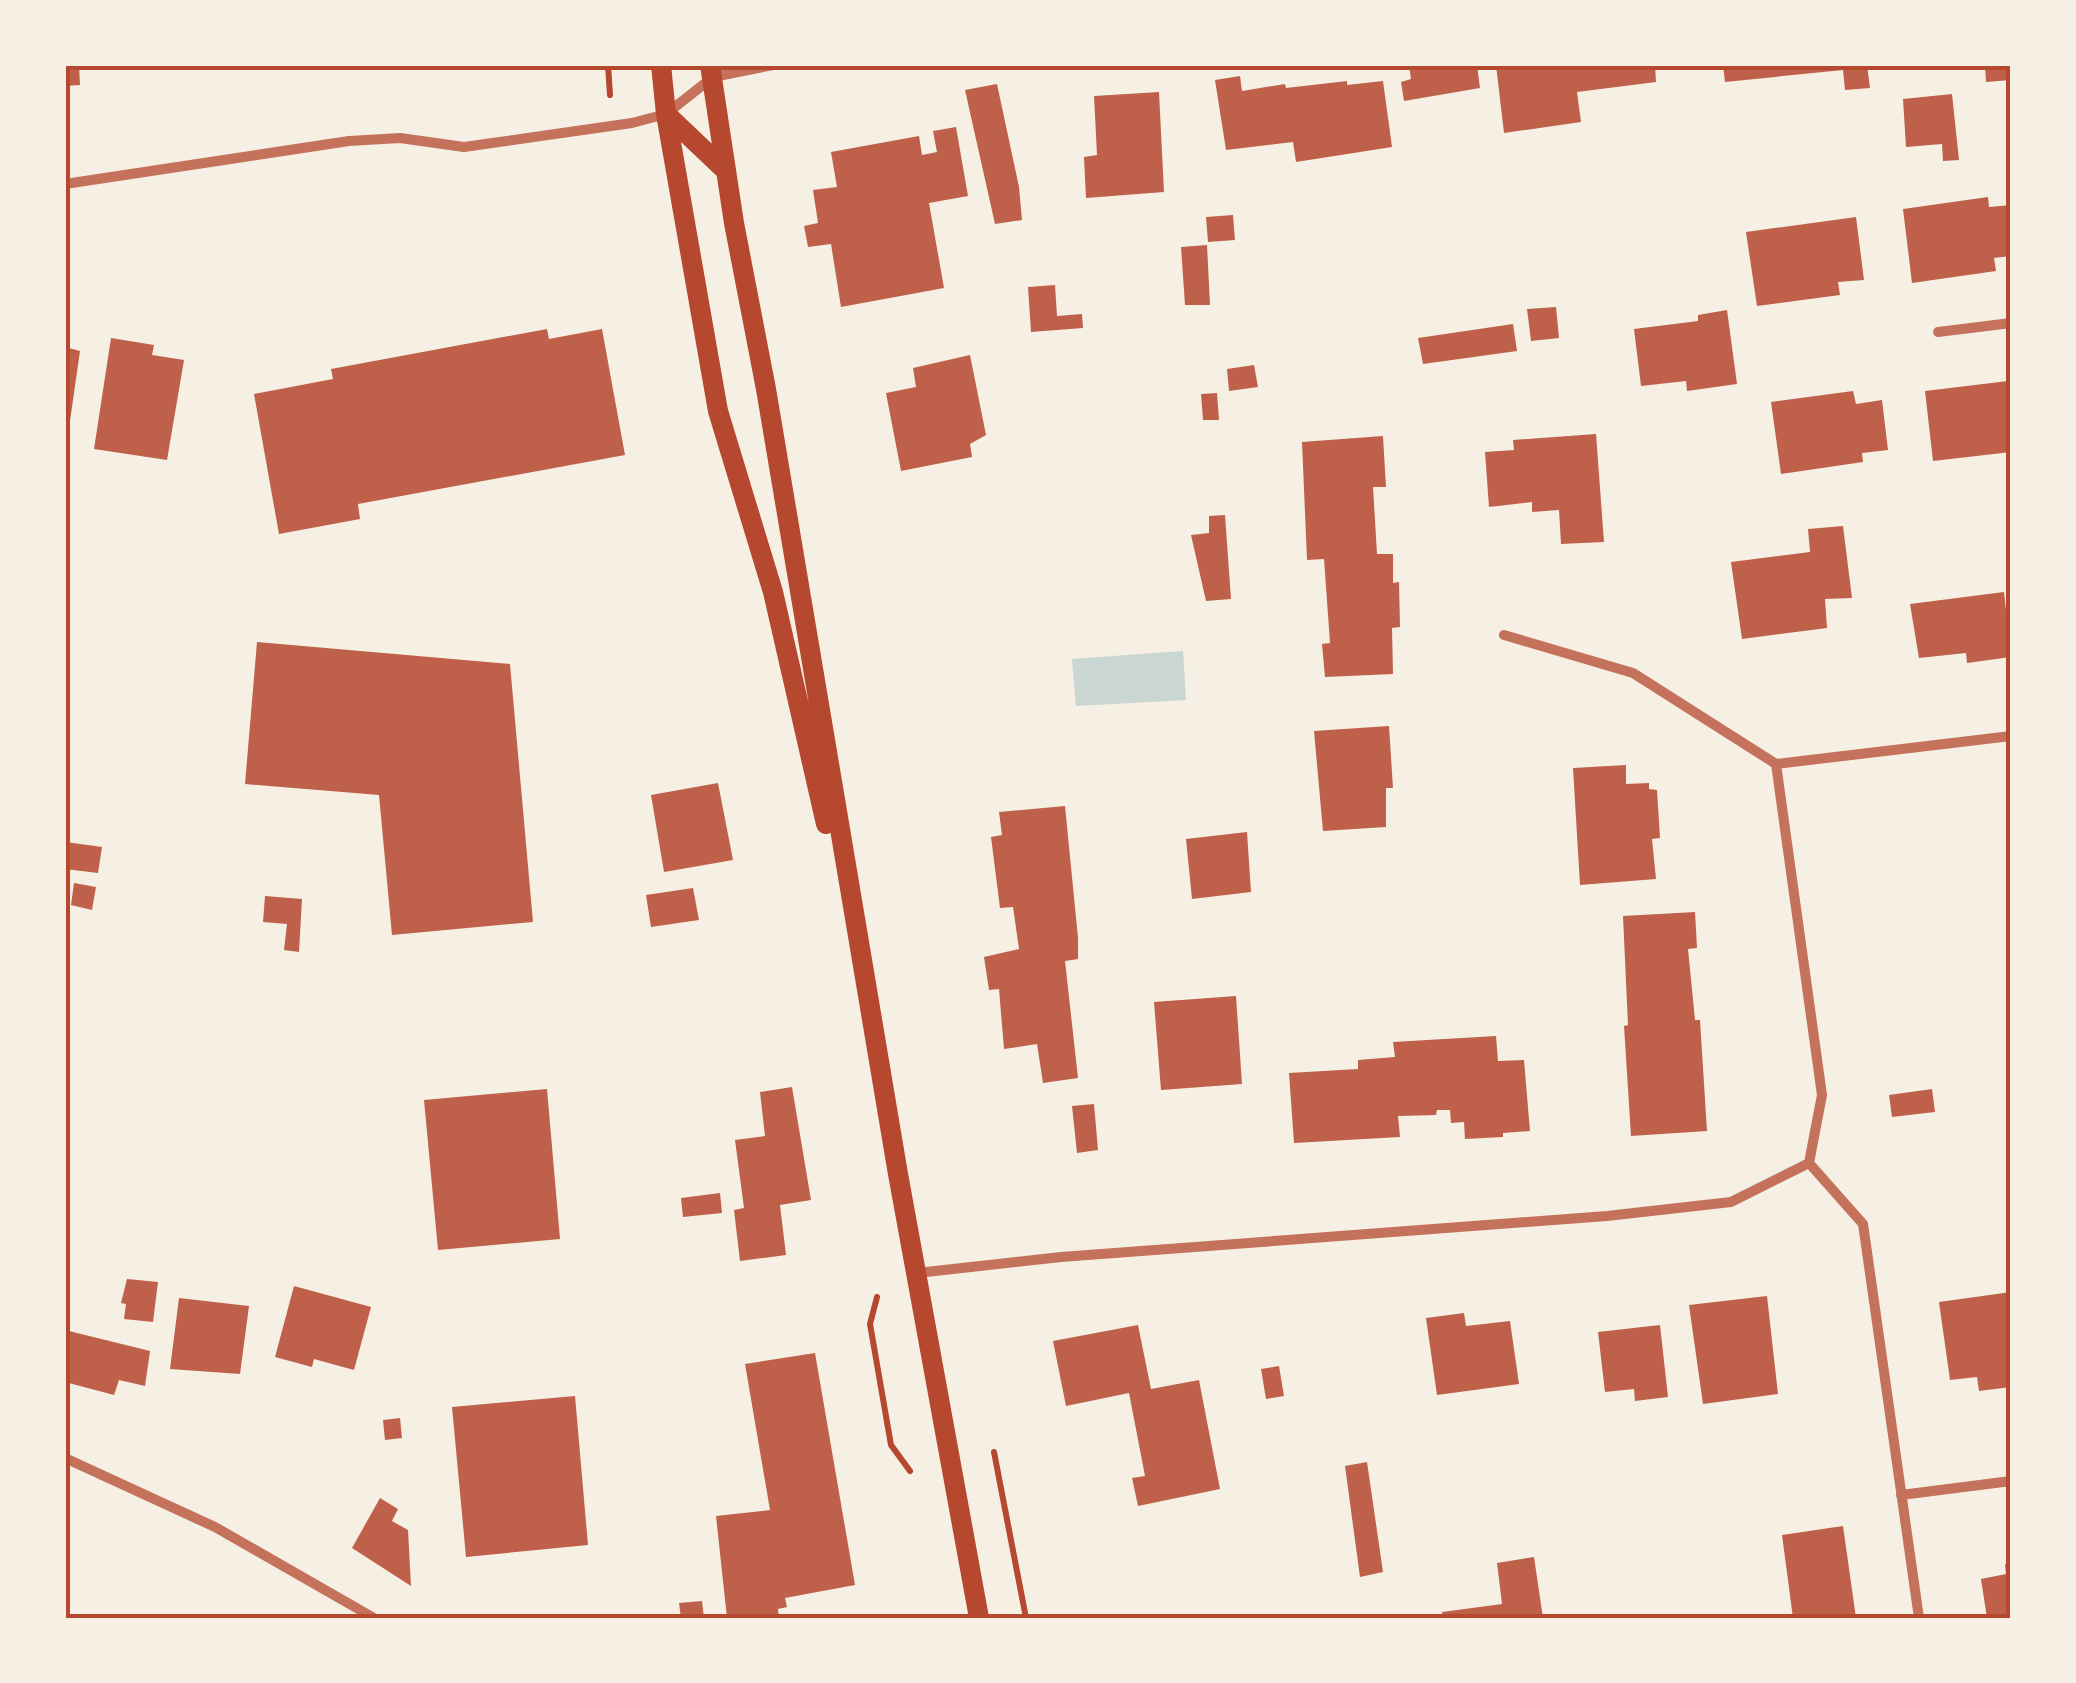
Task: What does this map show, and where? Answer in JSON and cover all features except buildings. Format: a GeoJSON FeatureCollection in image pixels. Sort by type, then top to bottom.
{"type":"FeatureCollection","features":[{"type":"Feature","properties":{"kind":"main road"},"geometry":{"type":"LineString","coordinates":[[661,65],[666,114],[718,411],[773,592],[875,1040]]}},
{"type":"Feature","properties":{"kind":"main road"},"geometry":{"type":"LineString","coordinates":[[712,71],[725,170],[875,1040],[979,1618]]}},
{"type":"Feature","properties":{"kind":"main road"},"geometry":{"type":"LineString","coordinates":[[666,114],[725,170]]}},
{"type":"Feature","properties":{"kind":"street"},"geometry":{"type":"LineString","coordinates":[[65,184],[349,141],[400,138],[464,147],[632,123],[666,114],[712,71],[773,65]]}},
{"type":"Feature","properties":{"kind":"street"},"geometry":{"type":"LineString","coordinates":[[1938,332],[2011,322]]}},
{"type":"Feature","properties":{"kind":"street"},"geometry":{"type":"LineString","coordinates":[[1504,635],[1633,673],[1776,764],[2011,736]]}},
{"type":"Feature","properties":{"kind":"street"},"geometry":{"type":"LineString","coordinates":[[1776,764],[1822,1095],[1809,1164]]}},
{"type":"Feature","properties":{"kind":"street"},"geometry":{"type":"LineString","coordinates":[[918,1274],[1061,1257],[1568,1219],[1731,1202],[1809,1164]]}},
{"type":"Feature","properties":{"kind":"street"},"geometry":{"type":"LineString","coordinates":[[1809,1164],[1863,1224],[1919,1618]]}},
{"type":"Feature","properties":{"kind":"street"},"geometry":{"type":"LineString","coordinates":[[65,1458],[215,1527],[374,1618]]}},
{"type":"Feature","properties":{"kind":"street"},"geometry":{"type":"LineString","coordinates":[[1901,1495],[2011,1480]]}},
{"type":"Feature","properties":{"kind":"path"},"geometry":{"type":"LineString","coordinates":[[879,1290],[870,1324],[890,1445],[911,1472]]}},
{"type":"Feature","properties":{"kind":"shaded area"},"geometry":{"type":"Polygon","coordinates":[[[1183,651],[1186,700],[1076,706],[1072,659],[1183,651]]]}}]}
